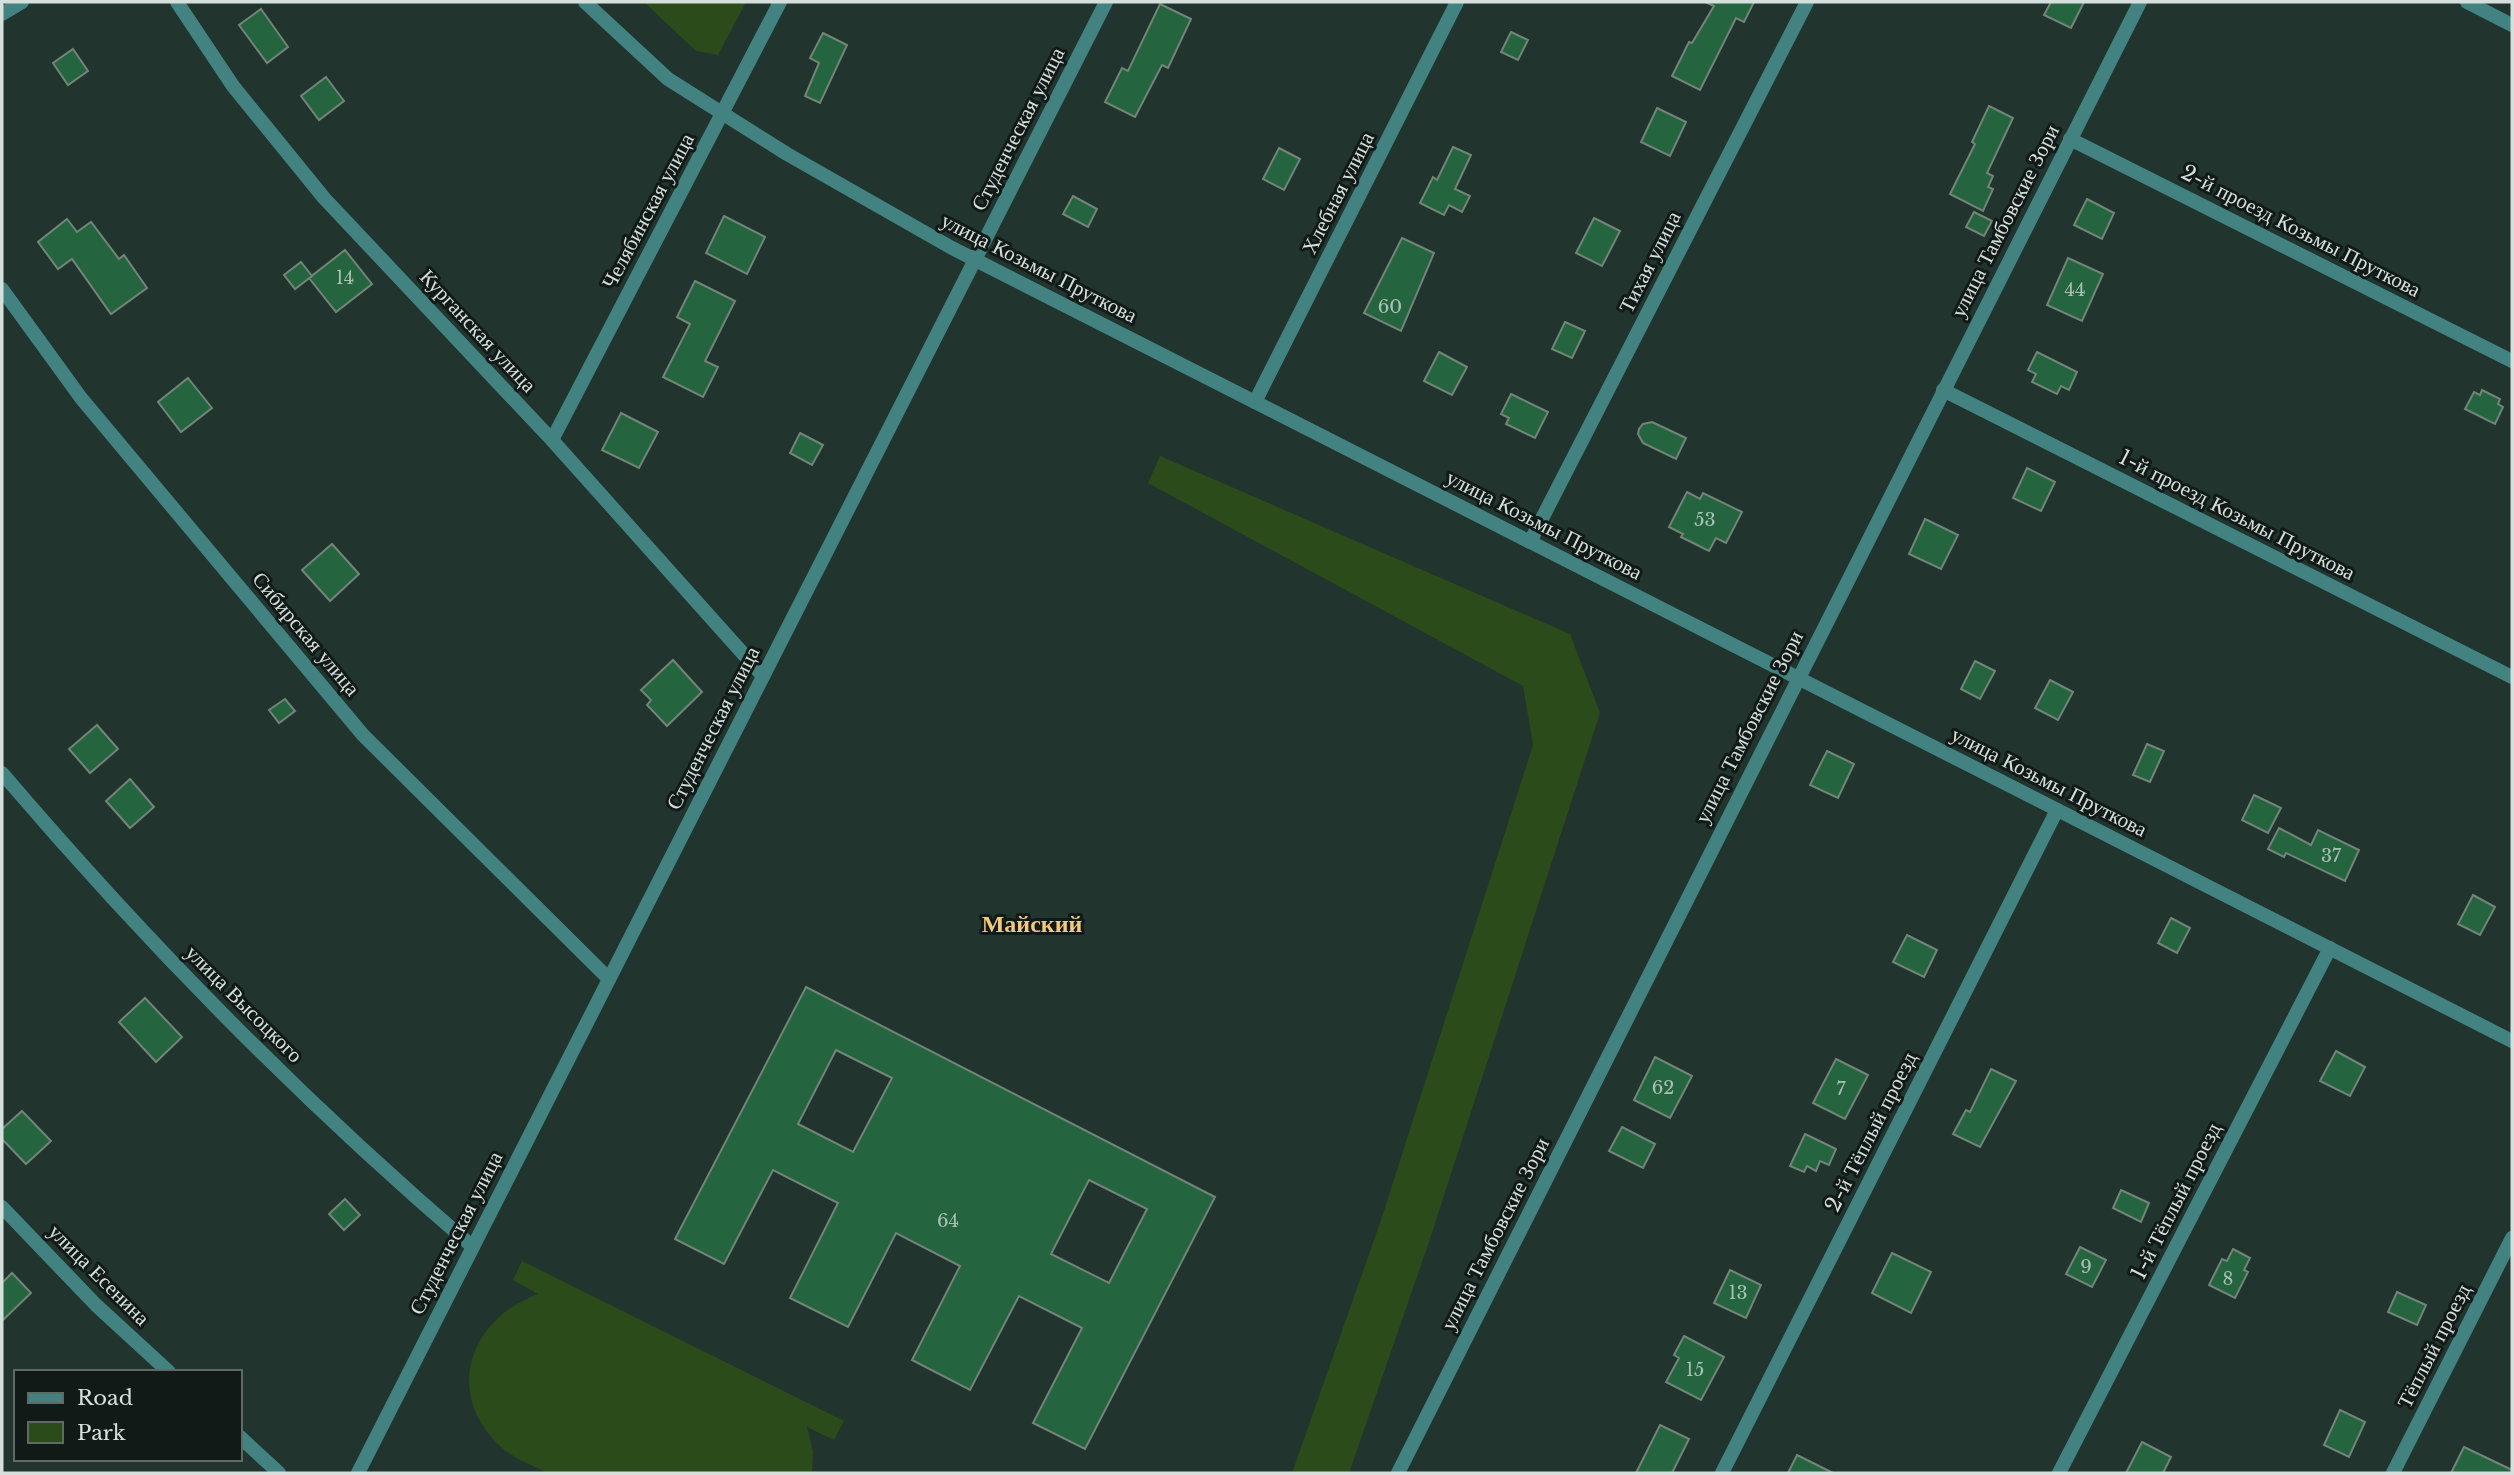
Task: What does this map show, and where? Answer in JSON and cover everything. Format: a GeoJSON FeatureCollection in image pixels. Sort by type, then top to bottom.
{"type":"FeatureCollection","features":[{"type":"Feature","properties":{"kind":"street"},"geometry":{"type":"LineString","coordinates":[[2,14],[22,2]]}},
{"type":"Feature","properties":{"kind":"street","name":"Курганская улица"},"geometry":{"type":"LineString","coordinates":[[177,2],[233,86],[324,198],[552,440],[763,676]]}},
{"type":"Feature","properties":{"kind":"street","name":"улица Козьмы Пруткова"},"geometry":{"type":"LineString","coordinates":[[585,2],[668,79],[799,161],[975,260],[2512,1041]]}},
{"type":"Feature","properties":{"kind":"street","name":"Челябинская улица"},"geometry":{"type":"LineString","coordinates":[[552,440],[780,2]]}},
{"type":"Feature","properties":{"kind":"street","name":"Студенческая улица"},"geometry":{"type":"LineString","coordinates":[[358,1473],[1106,2]]}},
{"type":"Feature","properties":{"kind":"street","name":"Хлебная улица"},"geometry":{"type":"LineString","coordinates":[[1255,402],[1457,2]]}},
{"type":"Feature","properties":{"kind":"street","name":"Тихая улица"},"geometry":{"type":"LineString","coordinates":[[1530,542],[1807,2]]}},
{"type":"Feature","properties":{"kind":"street","name":"улица Тамбовские Зори"},"geometry":{"type":"LineString","coordinates":[[1398,1473],[2140,2]]}},
{"type":"Feature","properties":{"kind":"street"},"geometry":{"type":"LineString","coordinates":[[2467,2],[2512,25]]}},
{"type":"Feature","properties":{"kind":"street","name":"2-й проезд Козьмы Пруткова"},"geometry":{"type":"LineString","coordinates":[[2070,139],[2512,361]]}},
{"type":"Feature","properties":{"kind":"street","name":"Сибирская улица"},"geometry":{"type":"LineString","coordinates":[[2,289],[81,398],[363,735],[609,979]]}},
{"type":"Feature","properties":{"kind":"street","name":"1-й проезд Козьмы Пруткова"},"geometry":{"type":"LineString","coordinates":[[1943,390],[2512,677]]}},
{"type":"Feature","properties":{"kind":"street","name":"улица Высоцкого"},"geometry":{"type":"LineString","coordinates":[[2,773],[75,859],[244,1037],[413,1197],[473,1247]]}},
{"type":"Feature","properties":{"kind":"street","name":"2-й Тёплый проезд"},"geometry":{"type":"LineString","coordinates":[[1722,1473],[2057,810]]}},
{"type":"Feature","properties":{"kind":"street","name":"1-й Тёплый проезд"},"geometry":{"type":"LineString","coordinates":[[2059,1473],[2330,948]]}},
{"type":"Feature","properties":{"kind":"street","name":"улица Есенина"},"geometry":{"type":"LineString","coordinates":[[2,1207],[96,1305],[167,1370]]}},
{"type":"Feature","properties":{"kind":"street","name":"Тёплый проезд"},"geometry":{"type":"LineString","coordinates":[[2393,1473],[2512,1238]]}},
{"type":"Feature","properties":{"kind":"street"},"geometry":{"type":"LineString","coordinates":[[242,1439],[279,1473]]}},
{"type":"Feature","properties":{"kind":"green space"},"geometry":{"type":"Polygon","coordinates":[[[644,2],[746,2],[718,55],[696,51],[644,2]]]}},
{"type":"Feature","properties":{"kind":"green space"},"geometry":{"type":"Polygon","coordinates":[[[1160,456],[1570,634],[1600,713],[1429,1242],[1349,1473],[1292,1473],[1381,1220],[1533,745],[1523,686],[1148,483],[1160,456]]]}},
{"type":"Feature","properties":{"kind":"green space"},"geometry":{"type":"Polygon","coordinates":[[[522,1261],[844,1421],[834,1440],[807,1427],[813,1451],[812,1473],[548,1473],[519,1459],[493,1439],[478,1418],[471,1396],[469,1375],[474,1354],[484,1335],[498,1318],[516,1304],[538,1294],[513,1280],[522,1261]]]}},
{"type":"Feature","properties":{"kind":"building"},"geometry":{"type":"Polygon","coordinates":[[[1705,2],[1754,2],[1744,22],[1736,18],[1700,90],[1672,76],[1689,42],[1692,43],[1714,6],[1705,2]]]}},
{"type":"Feature","properties":{"kind":"building"},"geometry":{"type":"Polygon","coordinates":[[[2051,2],[2084,2],[2071,28],[2044,15],[2051,2]]]}},
{"type":"Feature","properties":{"kind":"building"},"geometry":{"type":"Polygon","coordinates":[[[1160,4],[1191,19],[1168,68],[1162,65],[1135,117],[1105,102],[1122,68],[1128,71],[1160,4]]]}},
{"type":"Feature","properties":{"kind":"building"},"geometry":{"type":"Polygon","coordinates":[[[261,9],[288,47],[267,63],[239,25],[261,9]]]}},
{"type":"Feature","properties":{"kind":"building"},"geometry":{"type":"Polygon","coordinates":[[[1511,32],[1528,40],[1518,60],[1501,52],[1511,32]]]}},
{"type":"Feature","properties":{"kind":"building"},"geometry":{"type":"Polygon","coordinates":[[[823,33],[847,45],[820,103],[805,96],[819,63],[810,58],[823,33]]]}},
{"type":"Feature","properties":{"kind":"building"},"geometry":{"type":"Polygon","coordinates":[[[73,49],[88,71],[68,85],[53,63],[73,49]]]}},
{"type":"Feature","properties":{"kind":"building"},"geometry":{"type":"Polygon","coordinates":[[[326,77],[344,101],[319,120],[301,96],[326,77]]]}},
{"type":"Feature","properties":{"kind":"building"},"geometry":{"type":"Polygon","coordinates":[[[1989,106],[2013,118],[1987,173],[1993,176],[1988,187],[1993,189],[1983,211],[1950,194],[1975,144],[1972,142],[1989,106]]]}},
{"type":"Feature","properties":{"kind":"building"},"geometry":{"type":"Polygon","coordinates":[[[1657,108],[1686,122],[1670,156],[1641,142],[1657,108]]]}},
{"type":"Feature","properties":{"kind":"building"},"geometry":{"type":"Polygon","coordinates":[[[1453,147],[1471,155],[1455,189],[1470,196],[1462,212],[1449,205],[1444,215],[1420,203],[1433,177],[1437,180],[1453,147]]]}},
{"type":"Feature","properties":{"kind":"building"},"geometry":{"type":"Polygon","coordinates":[[[1279,148],[1300,159],[1284,190],[1263,179],[1279,148]]]}},
{"type":"Feature","properties":{"kind":"building"},"geometry":{"type":"Polygon","coordinates":[[[1073,196],[1097,209],[1088,227],[1063,214],[1073,196]]]}},
{"type":"Feature","properties":{"kind":"building"},"geometry":{"type":"Polygon","coordinates":[[[2087,199],[2114,213],[2102,239],[2074,225],[2087,199]]]}},
{"type":"Feature","properties":{"kind":"building"},"geometry":{"type":"Polygon","coordinates":[[[1974,212],[1992,221],[1984,236],[1966,227],[1974,212]]]}},
{"type":"Feature","properties":{"kind":"building"},"geometry":{"type":"Polygon","coordinates":[[[724,216],[765,237],[747,274],[706,253],[724,216]]]}},
{"type":"Feature","properties":{"kind":"building"},"geometry":{"type":"Polygon","coordinates":[[[1594,218],[1620,231],[1602,266],[1576,253],[1594,218]]]}},
{"type":"Feature","properties":{"kind":"building"},"geometry":{"type":"Polygon","coordinates":[[[67,219],[77,232],[91,222],[119,259],[124,255],[147,288],[111,314],[72,259],[58,269],[38,242],[67,219]]]}},
{"type":"Feature","properties":{"kind":"building"},"geometry":{"type":"Polygon","coordinates":[[[1402,238],[1434,253],[1401,331],[1364,313],[1402,238]]]}},
{"type":"Feature","properties":{"kind":"building"},"geometry":{"type":"Polygon","coordinates":[[[345,250],[372,284],[336,312],[309,278],[345,250]]]}},
{"type":"Feature","properties":{"kind":"building"},"geometry":{"type":"Polygon","coordinates":[[[2068,258],[2103,274],[2082,321],[2047,305],[2068,258]]]}},
{"type":"Feature","properties":{"kind":"building"},"geometry":{"type":"Polygon","coordinates":[[[301,262],[312,276],[295,289],[284,275],[301,262]]]}},
{"type":"Feature","properties":{"kind":"building"},"geometry":{"type":"Polygon","coordinates":[[[695,281],[735,301],[705,361],[718,367],[703,397],[663,377],[690,324],[677,317],[695,281]]]}},
{"type":"Feature","properties":{"kind":"building"},"geometry":{"type":"Polygon","coordinates":[[[1565,322],[1585,331],[1572,358],[1552,349],[1565,322]]]}},
{"type":"Feature","properties":{"kind":"building"},"geometry":{"type":"Polygon","coordinates":[[[1439,352],[1467,367],[1452,395],[1424,381],[1439,352]]]}},
{"type":"Feature","properties":{"kind":"building"},"geometry":{"type":"Polygon","coordinates":[[[2037,352],[2077,372],[2069,390],[2061,386],[2057,394],[2032,382],[2036,374],[2028,370],[2037,352]]]}},
{"type":"Feature","properties":{"kind":"building"},"geometry":{"type":"Polygon","coordinates":[[[188,378],[212,408],[181,432],[158,402],[188,378]]]}},
{"type":"Feature","properties":{"kind":"building"},"geometry":{"type":"Polygon","coordinates":[[[2482,390],[2500,399],[2498,404],[2503,407],[2495,424],[2465,409],[2474,392],[2480,395],[2482,390]]]}},
{"type":"Feature","properties":{"kind":"building"},"geometry":{"type":"Polygon","coordinates":[[[1511,394],[1548,412],[1535,438],[1506,424],[1509,418],[1501,414],[1511,394]]]}},
{"type":"Feature","properties":{"kind":"building"},"geometry":{"type":"Polygon","coordinates":[[[621,413],[658,432],[639,468],[602,450],[621,413]]]}},
{"type":"Feature","properties":{"kind":"building"},"geometry":{"type":"Polygon","coordinates":[[[1652,422],[1686,438],[1676,459],[1643,443],[1638,434],[1639,429],[1643,424],[1652,422]]]}},
{"type":"Feature","properties":{"kind":"building"},"geometry":{"type":"Polygon","coordinates":[[[800,433],[823,445],[812,465],[790,453],[800,433]]]}},
{"type":"Feature","properties":{"kind":"building"},"geometry":{"type":"Polygon","coordinates":[[[2027,468],[2055,482],[2041,511],[2013,498],[2027,468]]]}},
{"type":"Feature","properties":{"kind":"building"},"geometry":{"type":"Polygon","coordinates":[[[1687,492],[1700,499],[1703,493],[1742,512],[1726,543],[1716,538],[1709,551],[1681,537],[1683,534],[1669,527],[1687,492]]]}},
{"type":"Feature","properties":{"kind":"building"},"geometry":{"type":"Polygon","coordinates":[[[1925,519],[1958,535],[1941,569],[1909,554],[1925,519]]]}},
{"type":"Feature","properties":{"kind":"building"},"geometry":{"type":"Polygon","coordinates":[[[332,544],[359,574],[330,601],[302,570],[332,544]]]}},
{"type":"Feature","properties":{"kind":"building"},"geometry":{"type":"Polygon","coordinates":[[[673,660],[702,692],[667,726],[647,705],[651,700],[641,690],[673,660]]]}},
{"type":"Feature","properties":{"kind":"building"},"geometry":{"type":"Polygon","coordinates":[[[1975,661],[1995,671],[1980,699],[1961,689],[1975,661]]]}},
{"type":"Feature","properties":{"kind":"building"},"geometry":{"type":"Polygon","coordinates":[[[2050,680],[2073,692],[2058,720],[2035,708],[2050,680]]]}},
{"type":"Feature","properties":{"kind":"building"},"geometry":{"type":"Polygon","coordinates":[[[285,699],[295,711],[279,723],[269,710],[285,699]]]}},
{"type":"Feature","properties":{"kind":"building"},"geometry":{"type":"Polygon","coordinates":[[[97,725],[118,749],[90,773],[69,749],[97,725]]]}},
{"type":"Feature","properties":{"kind":"building"},"geometry":{"type":"Polygon","coordinates":[[[2147,744],[2164,751],[2150,782],[2133,775],[2147,744]]]}},
{"type":"Feature","properties":{"kind":"building"},"geometry":{"type":"Polygon","coordinates":[[[1827,751],[1854,764],[1838,798],[1810,785],[1827,751]]]}},
{"type":"Feature","properties":{"kind":"building"},"geometry":{"type":"Polygon","coordinates":[[[130,779],[154,807],[130,828],[106,801],[130,779]]]}},
{"type":"Feature","properties":{"kind":"building"},"geometry":{"type":"Polygon","coordinates":[[[2254,795],[2281,808],[2268,833],[2242,820],[2254,795]]]}},
{"type":"Feature","properties":{"kind":"building"},"geometry":{"type":"Polygon","coordinates":[[[2279,828],[2311,845],[2318,830],[2359,850],[2345,881],[2286,853],[2284,857],[2268,849],[2279,828]]]}},
{"type":"Feature","properties":{"kind":"building"},"geometry":{"type":"Polygon","coordinates":[[[2473,895],[2495,907],[2480,935],[2458,924],[2473,895]]]}},
{"type":"Feature","properties":{"kind":"building"},"geometry":{"type":"Polygon","coordinates":[[[2171,918],[2190,928],[2177,953],[2158,943],[2171,918]]]}},
{"type":"Feature","properties":{"kind":"building"},"geometry":{"type":"Polygon","coordinates":[[[1907,935],[1937,950],[1924,977],[1893,962],[1907,935]]]}},
{"type":"Feature","properties":{"kind":"building"},"geometry":{"type":"Polygon","coordinates":[[[806,987],[1215,1197],[1085,1449],[1033,1423],[1082,1328],[1019,1296],[970,1390],[912,1360],[960,1266],[896,1233],[848,1327],[790,1298],[838,1203],[773,1170],[724,1264],[675,1239],[806,987]],[[836,1050],[798,1124],[853,1152],[892,1078],[836,1050]],[[1089,1180],[1051,1254],[1109,1283],[1147,1209],[1089,1180]]]}},
{"type":"Feature","properties":{"kind":"building"},"geometry":{"type":"Polygon","coordinates":[[[145,998],[182,1037],[156,1062],[119,1022],[145,998]]]}},
{"type":"Feature","properties":{"kind":"building"},"geometry":{"type":"Polygon","coordinates":[[[2336,1051],[2365,1067],[2350,1096],[2320,1081],[2336,1051]]]}},
{"type":"Feature","properties":{"kind":"building"},"geometry":{"type":"Polygon","coordinates":[[[1655,1057],[1692,1076],[1670,1118],[1634,1100],[1655,1057]]]}},
{"type":"Feature","properties":{"kind":"building"},"geometry":{"type":"Polygon","coordinates":[[[1836,1059],[1868,1075],[1845,1119],[1813,1103],[1836,1059]]]}},
{"type":"Feature","properties":{"kind":"building"},"geometry":{"type":"Polygon","coordinates":[[[1991,1069],[2016,1081],[1980,1147],[1953,1134],[1966,1110],[1970,1112],[1991,1069]]]}},
{"type":"Feature","properties":{"kind":"building"},"geometry":{"type":"Polygon","coordinates":[[[22,1111],[51,1141],[26,1164],[2,1139],[2,1129],[22,1111]]]}},
{"type":"Feature","properties":{"kind":"building"},"geometry":{"type":"Polygon","coordinates":[[[1622,1127],[1655,1144],[1643,1168],[1609,1151],[1622,1127]]]}},
{"type":"Feature","properties":{"kind":"building"},"geometry":{"type":"Polygon","coordinates":[[[1805,1134],[1836,1149],[1829,1165],[1820,1161],[1816,1171],[1807,1166],[1804,1172],[1790,1166],[1805,1134]]]}},
{"type":"Feature","properties":{"kind":"building"},"geometry":{"type":"Polygon","coordinates":[[[2121,1190],[2149,1203],[2141,1222],[2113,1208],[2121,1190]]]}},
{"type":"Feature","properties":{"kind":"building"},"geometry":{"type":"Polygon","coordinates":[[[345,1199],[360,1215],[344,1230],[329,1214],[345,1199]]]}},
{"type":"Feature","properties":{"kind":"building"},"geometry":{"type":"Polygon","coordinates":[[[2080,1247],[2106,1260],[2092,1287],[2066,1274],[2080,1247]]]}},
{"type":"Feature","properties":{"kind":"building"},"geometry":{"type":"Polygon","coordinates":[[[2233,1249],[2250,1258],[2244,1270],[2248,1272],[2235,1298],[2209,1285],[2222,1259],[2227,1261],[2233,1249]]]}},
{"type":"Feature","properties":{"kind":"building"},"geometry":{"type":"Polygon","coordinates":[[[1892,1253],[1931,1272],[1911,1313],[1872,1293],[1892,1253]]]}},
{"type":"Feature","properties":{"kind":"building"},"geometry":{"type":"Polygon","coordinates":[[[1730,1270],[1761,1285],[1746,1318],[1714,1303],[1730,1270]]]}},
{"type":"Feature","properties":{"kind":"building"},"geometry":{"type":"Polygon","coordinates":[[[12,1273],[31,1293],[2,1321],[2,1283],[12,1273]]]}},
{"type":"Feature","properties":{"kind":"building"},"geometry":{"type":"Polygon","coordinates":[[[2397,1292],[2426,1305],[2417,1325],[2388,1312],[2397,1292]]]}},
{"type":"Feature","properties":{"kind":"building"},"geometry":{"type":"Polygon","coordinates":[[[1684,1336],[1724,1357],[1701,1400],[1666,1382],[1679,1358],[1674,1355],[1684,1336]]]}},
{"type":"Feature","properties":{"kind":"building"},"geometry":{"type":"Polygon","coordinates":[[[2340,1410],[2365,1422],[2349,1457],[2324,1445],[2340,1410]]]}},
{"type":"Feature","properties":{"kind":"building"},"geometry":{"type":"Polygon","coordinates":[[[1660,1425],[1689,1439],[1672,1473],[1636,1473],[1660,1425]]]}},
{"type":"Feature","properties":{"kind":"building"},"geometry":{"type":"Polygon","coordinates":[[[2142,1442],[2171,1457],[2163,1473],[2126,1473],[2142,1442]]]}},
{"type":"Feature","properties":{"kind":"building"},"geometry":{"type":"Polygon","coordinates":[[[2464,1447],[2512,1470],[2512,1473],[2451,1473],[2464,1447]]]}},
{"type":"Feature","properties":{"kind":"building"},"geometry":{"type":"Polygon","coordinates":[[[1797,1455],[1833,1473],[1788,1473],[1797,1455]]]}},
{"type":"Feature","properties":{"kind":"district","name":"Майский"},"geometry":{"type":"Point","coordinates":[1032,923]}}]}
